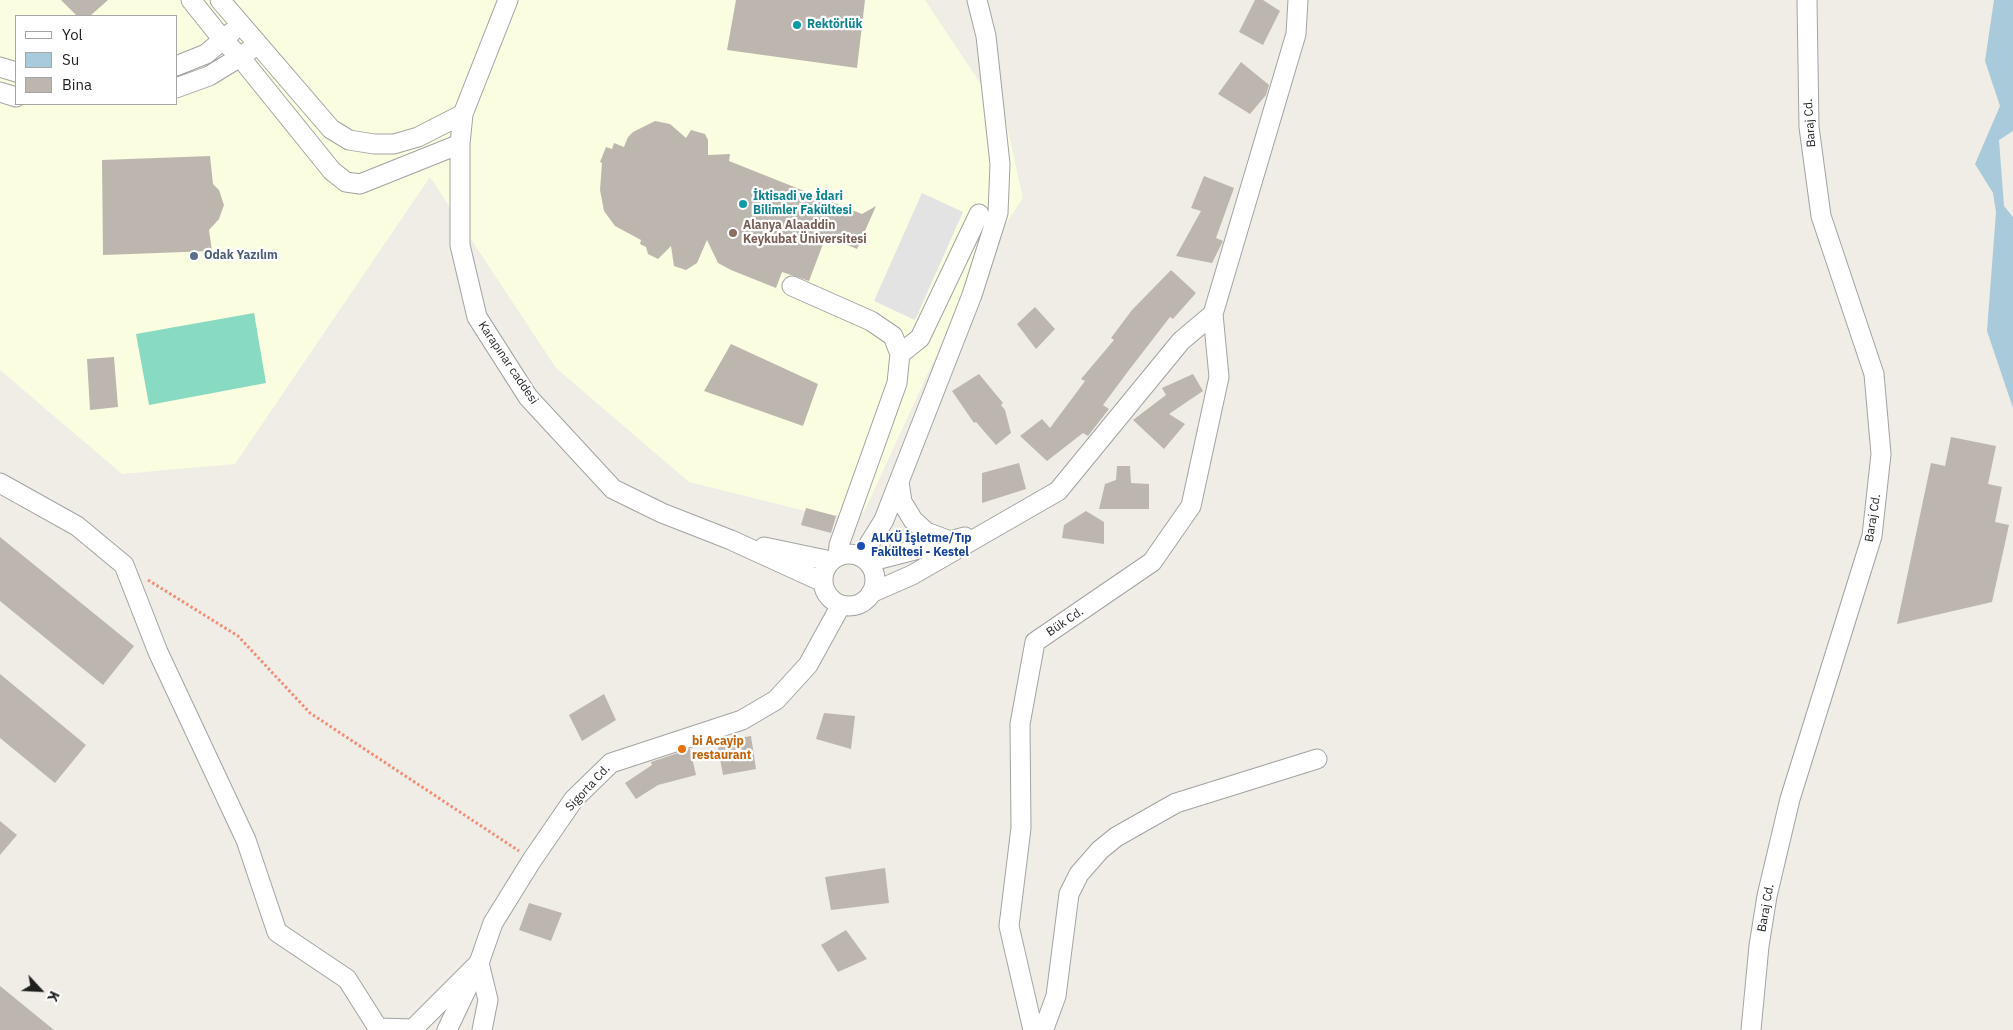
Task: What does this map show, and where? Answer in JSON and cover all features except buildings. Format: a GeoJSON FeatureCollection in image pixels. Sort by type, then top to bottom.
{"type":"FeatureCollection","features":[{"type":"Feature","properties":{"kind":"street"},"geometry":{"type":"LineString","coordinates":[[191,0],[332,171],[340,178],[352,184],[360,184],[460,144]]}},
{"type":"Feature","properties":{"kind":"street"},"geometry":{"type":"LineString","coordinates":[[220,0],[331,129],[349,140],[368,144],[394,144],[418,137],[464,114]]}},
{"type":"Feature","properties":{"kind":"street","name":"Karapınar caddesi"},"geometry":{"type":"LineString","coordinates":[[508,0],[464,114],[460,144],[460,245],[477,316],[528,397],[613,489],[662,513],[731,540],[823,582]]}},
{"type":"Feature","properties":{"kind":"street"},"geometry":{"type":"LineString","coordinates":[[977,0],[986,36],[1000,164],[998,212],[972,295],[884,520],[876,533],[850,558],[826,571],[823,582],[829,596],[842,605],[850,606],[866,600],[872,594],[912,575],[1058,492],[1181,341],[1213,314],[1296,34],[1298,0]]}},
{"type":"Feature","properties":{"kind":"street","name":"Baraj Cd."},"geometry":{"type":"LineString","coordinates":[[1751,1030],[1759,946],[1767,896],[1790,799],[1872,536],[1881,454],[1874,374],[1821,216],[1809,127],[1807,0]]}},
{"type":"Feature","properties":{"kind":"street"},"geometry":{"type":"LineString","coordinates":[[178,65],[206,54],[241,25]]}},
{"type":"Feature","properties":{"kind":"street"},"geometry":{"type":"LineString","coordinates":[[178,87],[209,76],[240,58],[257,44]]}},
{"type":"Feature","properties":{"kind":"street"},"geometry":{"type":"LineString","coordinates":[[0,67],[15,72]]}},
{"type":"Feature","properties":{"kind":"street"},"geometry":{"type":"LineString","coordinates":[[0,92],[15,97]]}},
{"type":"Feature","properties":{"kind":"street"},"geometry":{"type":"LineString","coordinates":[[900,354],[920,338],[979,214]]}},
{"type":"Feature","properties":{"kind":"street"},"geometry":{"type":"LineString","coordinates":[[792,286],[871,321],[894,336],[900,354],[897,383],[839,544],[850,558],[875,577],[872,594]]}},
{"type":"Feature","properties":{"kind":"street","name":"Bük Cd."},"geometry":{"type":"LineString","coordinates":[[1034,1030],[1009,926],[1020,828],[1020,724],[1036,642],[1152,562],[1191,506],[1220,377],[1213,314]]}},
{"type":"Feature","properties":{"kind":"street"},"geometry":{"type":"LineString","coordinates":[[899,482],[902,502],[912,520],[926,532],[950,541]]}},
{"type":"Feature","properties":{"kind":"street"},"geometry":{"type":"LineString","coordinates":[[0,483],[77,526],[124,565],[158,652],[246,840],[277,932],[347,979],[378,1028],[414,1029],[479,962]]}},
{"type":"Feature","properties":{"kind":"street"},"geometry":{"type":"LineString","coordinates":[[850,558],[950,541],[990,530]]}},
{"type":"Feature","properties":{"kind":"street","name":"Karapınar caddesi"},"geometry":{"type":"LineString","coordinates":[[731,540],[850,558]]}},
{"type":"Feature","properties":{"kind":"street","name":"Sigorta Cd."},"geometry":{"type":"LineString","coordinates":[[448,1030],[479,962],[493,923],[532,860],[574,799],[610,763],[742,720],[776,700],[808,665],[842,605]]}},
{"type":"Feature","properties":{"kind":"street"},"geometry":{"type":"LineString","coordinates":[[1034,1030],[1045,1026],[1056,996],[1069,894],[1080,874],[1100,850],[1116,837],[1176,803],[1317,759]]}},
{"type":"Feature","properties":{"kind":"street"},"geometry":{"type":"LineString","coordinates":[[479,962],[488,1000],[482,1030]]}},
{"type":"Feature","properties":{"kind":"path"},"geometry":{"type":"LineString","coordinates":[[124,565],[238,636],[310,714],[532,860]]}},
{"type":"Feature","properties":{"kind":"shaded area","name":"Alanya Alaaddin Keykubat Üniversitesi"},"geometry":{"type":"Polygon","coordinates":[[[0,0],[925,0],[1006,122],[1023,198],[976,269],[864,512],[826,516],[689,482],[556,368],[430,177],[235,464],[122,474],[0,370],[0,0]]]}},
{"type":"Feature","properties":{"kind":"shaded area"},"geometry":{"type":"Polygon","coordinates":[[[922,193],[963,212],[915,320],[874,301],[922,193]]]}},
{"type":"Feature","properties":{"kind":"green space"},"geometry":{"type":"Polygon","coordinates":[[[254,313],[266,383],[149,405],[136,334],[254,313]]]}},
{"type":"Feature","properties":{"kind":"water"},"geometry":{"type":"Polygon","coordinates":[[[1994,0],[2013,0],[2013,131],[1999,140],[2004,206],[2013,217],[2013,408],[1987,331],[1996,212],[1993,193],[1975,164],[2000,106],[1985,61],[1994,0]]]}},
{"type":"Feature","properties":{"kind":"place","name":"Rektörlük"},"geometry":{"type":"Point","coordinates":[797,25]}},
{"type":"Feature","properties":{"kind":"place","name":"İktisadi ve İdari Bilimler Fakültesi"},"geometry":{"type":"Point","coordinates":[743,204]}},
{"type":"Feature","properties":{"kind":"place","name":"Alanya Alaaddin Keykubat Üniversitesi"},"geometry":{"type":"Point","coordinates":[733,233]}},
{"type":"Feature","properties":{"kind":"place","name":"Odak Yazılım"},"geometry":{"type":"Point","coordinates":[194,256]}},
{"type":"Feature","properties":{"kind":"place","name":"ALKÜ İşletme/Tıp Fakültesi - Kestel"},"geometry":{"type":"Point","coordinates":[861,546]}},
{"type":"Feature","properties":{"kind":"place","name":"bi Acayip restaurant"},"geometry":{"type":"Point","coordinates":[682,749]}}]}
